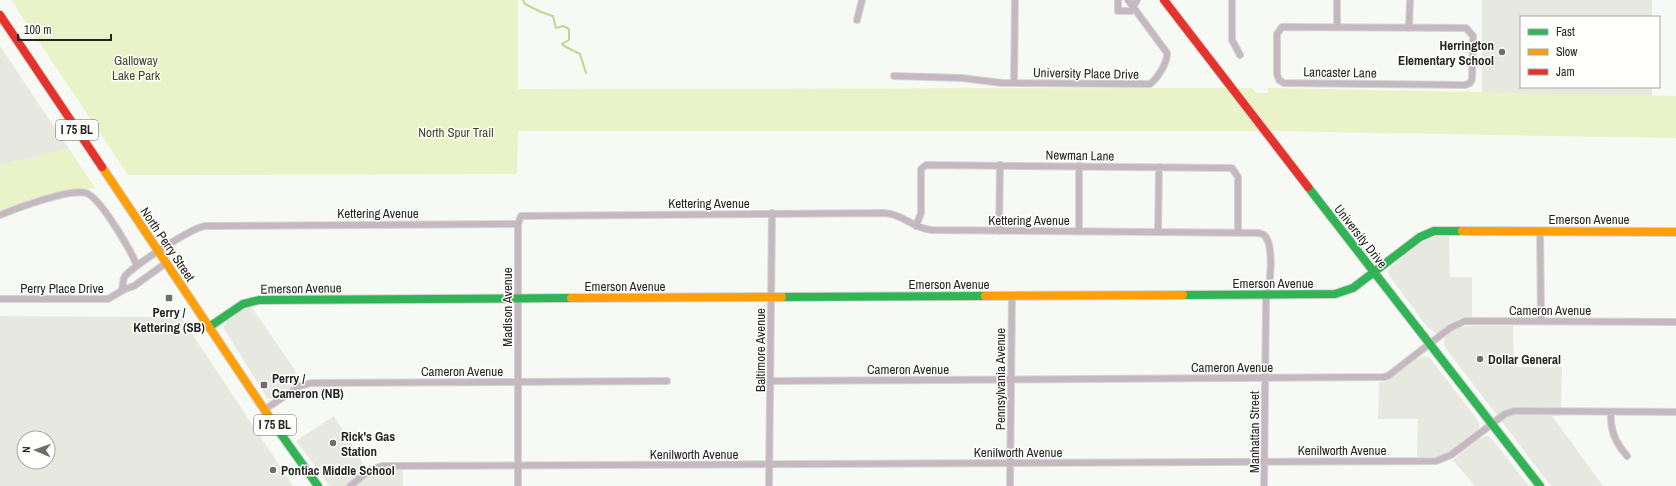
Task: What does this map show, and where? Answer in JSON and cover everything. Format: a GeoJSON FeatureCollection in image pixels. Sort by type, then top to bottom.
{"type":"FeatureCollection","features":[{"type":"Feature","properties":{"kind":"street"},"geometry":{"type":"LineString","coordinates":[[856,20],[862,0]]}},
{"type":"Feature","properties":{"kind":"street","name":"University Place Drive"},"geometry":{"type":"LineString","coordinates":[[1014,83],[1015,0]]}},
{"type":"Feature","properties":{"kind":"street"},"geometry":{"type":"LineString","coordinates":[[1118,0],[1117,9],[1119,11],[1128,12],[1137,0]]}},
{"type":"Feature","properties":{"kind":"street","name":"University Place Drive"},"geometry":{"type":"LineString","coordinates":[[894,76],[962,78],[990,82],[1014,83],[1146,85],[1152,83],[1167,59],[1167,53],[1128,0]]}},
{"type":"Feature","properties":{"kind":"street","name":"University Drive"},"geometry":{"type":"LineString","coordinates":[[1164,0],[1540,486]]}},
{"type":"Feature","properties":{"kind":"street"},"geometry":{"type":"LineString","coordinates":[[1232,0],[1232,40],[1240,55]]}},
{"type":"Feature","properties":{"kind":"street"},"geometry":{"type":"LineString","coordinates":[[1337,0],[1337,27]]}},
{"type":"Feature","properties":{"kind":"street"},"geometry":{"type":"LineString","coordinates":[[1409,28],[1410,0]]}},
{"type":"Feature","properties":{"kind":"street","name":"North Perry Street"},"geometry":{"type":"LineString","coordinates":[[0,15],[264,410],[318,486]]}},
{"type":"Feature","properties":{"kind":"street","name":"Lancaster Lane"},"geometry":{"type":"LineString","coordinates":[[1285,27],[1409,28],[1464,28],[1470,31],[1473,38],[1471,82],[1465,85],[1284,83],[1279,80],[1277,74],[1277,34],[1280,29],[1285,27]]}},
{"type":"Feature","properties":{"kind":"street","name":"Newman Lane"},"geometry":{"type":"LineString","coordinates":[[916,226],[921,213],[921,171],[924,166],[1232,168],[1238,177],[1238,233]]}},
{"type":"Feature","properties":{"kind":"street"},"geometry":{"type":"LineString","coordinates":[[999,231],[1000,166]]}},
{"type":"Feature","properties":{"kind":"street"},"geometry":{"type":"LineString","coordinates":[[1079,166],[1079,232]]}},
{"type":"Feature","properties":{"kind":"street"},"geometry":{"type":"LineString","coordinates":[[1158,232],[1159,167]]}},
{"type":"Feature","properties":{"kind":"street"},"geometry":{"type":"LineString","coordinates":[[0,215],[67,194],[81,192],[88,194],[96,200],[131,252],[137,266]]}},
{"type":"Feature","properties":{"kind":"street","name":"Baltimore Avenue"},"geometry":{"type":"LineString","coordinates":[[770,486],[772,213]]}},
{"type":"Feature","properties":{"kind":"street","name":"Kettering Avenue"},"geometry":{"type":"LineString","coordinates":[[158,252],[192,230],[207,225],[518,224],[520,217],[526,215],[889,213],[900,216],[916,226],[932,230],[1259,233],[1266,236]]}},
{"type":"Feature","properties":{"kind":"street","name":"Madison Avenue"},"geometry":{"type":"LineString","coordinates":[[518,224],[518,486]]}},
{"type":"Feature","properties":{"kind":"street","name":"Emerson Avenue"},"geometry":{"type":"LineString","coordinates":[[209,327],[241,305],[256,300],[1268,295],[1341,293],[1353,288],[1420,237],[1431,231],[1676,232]]}},
{"type":"Feature","properties":{"kind":"street"},"geometry":{"type":"LineString","coordinates":[[1540,231],[1541,321]]}},
{"type":"Feature","properties":{"kind":"street","name":"Manhattan Street"},"geometry":{"type":"LineString","coordinates":[[1264,486],[1266,301],[1270,288],[1270,244],[1266,236]]}},
{"type":"Feature","properties":{"kind":"street","name":"Perry Place Drive"},"geometry":{"type":"LineString","coordinates":[[121,291],[124,278],[137,266],[158,252]]}},
{"type":"Feature","properties":{"kind":"street","name":"Perry Place Drive"},"geometry":{"type":"LineString","coordinates":[[0,299],[106,300],[121,291],[134,286],[166,263]]}},
{"type":"Feature","properties":{"kind":"street","name":"Pennsylvania Avenue"},"geometry":{"type":"LineString","coordinates":[[1010,486],[1012,296]]}},
{"type":"Feature","properties":{"kind":"street","name":"Cameron Avenue"},"geometry":{"type":"LineString","coordinates":[[770,381],[1384,378],[1452,327],[1465,321],[1676,322]]}},
{"type":"Feature","properties":{"kind":"street","name":"Cameron Avenue"},"geometry":{"type":"LineString","coordinates":[[264,410],[300,386],[309,383],[667,381]]}},
{"type":"Feature","properties":{"kind":"street","name":"Kenilworth Avenue"},"geometry":{"type":"LineString","coordinates":[[350,486],[369,471],[380,466],[1438,461],[1451,455],[1505,414],[1514,411],[1676,412]]}},
{"type":"Feature","properties":{"kind":"street"},"geometry":{"type":"LineString","coordinates":[[1610,412],[1611,429],[1617,445],[1627,456]]}},
{"type":"Feature","properties":{"kind":"shaded area","name":"Herrington Elementary School"},"geometry":{"type":"Polygon","coordinates":[[[1482,0],[1652,0],[1652,16],[1520,16],[1520,88],[1652,88],[1652,96],[1482,93],[1482,0]]]}},
{"type":"Feature","properties":{"kind":"shaded area"},"geometry":{"type":"Polygon","coordinates":[[[0,46],[69,149],[0,165],[0,46]]]}},
{"type":"Feature","properties":{"kind":"shaded area"},"geometry":{"type":"Polygon","coordinates":[[[1449,234],[1450,277],[1472,277],[1472,317],[1458,319],[1437,333],[1432,331],[1424,323],[1389,275],[1388,270],[1417,245],[1427,239],[1435,235],[1449,234]]]}},
{"type":"Feature","properties":{"kind":"shaded area"},"geometry":{"type":"Polygon","coordinates":[[[250,305],[295,370],[297,383],[273,399],[267,398],[223,327],[227,321],[250,305]]]}},
{"type":"Feature","properties":{"kind":"shaded area"},"geometry":{"type":"Polygon","coordinates":[[[0,316],[181,317],[293,486],[0,486],[0,316]]]}},
{"type":"Feature","properties":{"kind":"shaded area"},"geometry":{"type":"Polygon","coordinates":[[[1513,326],[1514,367],[1562,367],[1561,416],[1552,416],[1603,486],[1551,486],[1444,346],[1445,336],[1459,327],[1513,326]]]}},
{"type":"Feature","properties":{"kind":"shaded area"},"geometry":{"type":"Polygon","coordinates":[[[1425,356],[1429,357],[1479,423],[1479,428],[1447,454],[1440,457],[1417,457],[1418,419],[1378,419],[1379,382],[1388,381],[1417,359],[1425,356]]]}},
{"type":"Feature","properties":{"kind":"shaded area"},"geometry":{"type":"Polygon","coordinates":[[[334,416],[366,468],[403,468],[403,486],[330,486],[296,441],[334,416]]]}},
{"type":"Feature","properties":{"kind":"shaded area"},"geometry":{"type":"Polygon","coordinates":[[[1487,436],[1492,439],[1529,486],[1475,486],[1453,460],[1478,439],[1487,436]]]}},
{"type":"Feature","properties":{"kind":"green space"},"geometry":{"type":"Polygon","coordinates":[[[11,0],[518,0],[518,89],[1252,88],[1256,93],[1268,93],[1268,88],[1676,96],[1676,138],[1268,131],[518,131],[517,174],[128,175],[11,0]]]}},
{"type":"Feature","properties":{"kind":"green space"},"geometry":{"type":"Polygon","coordinates":[[[69,149],[95,188],[40,198],[0,210],[0,165],[69,149]]]}},
{"type":"Feature","properties":{"kind":"waterway"},"geometry":{"type":"LineString","coordinates":[[523,0],[525,4],[553,16],[556,28],[563,26],[569,29],[569,40],[562,44],[580,54],[586,73]]}},
{"type":"Feature","properties":{"kind":"traffic: fast"},"geometry":{"type":"LineString","coordinates":[[1308,187],[1540,486]]}},
{"type":"Feature","properties":{"kind":"traffic: fast"},"geometry":{"type":"LineString","coordinates":[[1183,295],[1335,294],[1353,288],[1420,237],[1434,231],[1462,231]]}},
{"type":"Feature","properties":{"kind":"traffic: fast"},"geometry":{"type":"LineString","coordinates":[[782,297],[985,296]]}},
{"type":"Feature","properties":{"kind":"traffic: fast"},"geometry":{"type":"LineString","coordinates":[[209,327],[243,304],[259,300],[571,298]]}},
{"type":"Feature","properties":{"kind":"traffic: fast"},"geometry":{"type":"LineString","coordinates":[[278,430],[318,486]]}},
{"type":"Feature","properties":{"kind":"traffic: slow"},"geometry":{"type":"LineString","coordinates":[[102,167],[278,430]]}},
{"type":"Feature","properties":{"kind":"traffic: slow"},"geometry":{"type":"LineString","coordinates":[[1462,231],[1676,232]]}},
{"type":"Feature","properties":{"kind":"traffic: slow"},"geometry":{"type":"LineString","coordinates":[[985,296],[1183,295]]}},
{"type":"Feature","properties":{"kind":"traffic: slow"},"geometry":{"type":"LineString","coordinates":[[571,298],[782,297]]}},
{"type":"Feature","properties":{"kind":"traffic: jam"},"geometry":{"type":"LineString","coordinates":[[1164,0],[1308,187]]}},
{"type":"Feature","properties":{"kind":"traffic: jam"},"geometry":{"type":"LineString","coordinates":[[0,15],[102,167]]}},
{"type":"Feature","properties":{"kind":"place","name":"Herrington Elementary School"},"geometry":{"type":"Point","coordinates":[1502,52]}},
{"type":"Feature","properties":{"kind":"place","name":"Perry / Kettering (SB)"},"geometry":{"type":"Point","coordinates":[169,298]}},
{"type":"Feature","properties":{"kind":"place","name":"Dollar General"},"geometry":{"type":"Point","coordinates":[1480,359]}},
{"type":"Feature","properties":{"kind":"place","name":"Perry / Cameron (NB)"},"geometry":{"type":"Point","coordinates":[264,385]}},
{"type":"Feature","properties":{"kind":"place","name":"Rick's Gas Station"},"geometry":{"type":"Point","coordinates":[333,443]}},
{"type":"Feature","properties":{"kind":"place","name":"Pontiac Middle School"},"geometry":{"type":"Point","coordinates":[273,470]}},
{"type":"Feature","properties":{"kind":"park label","name":"Galloway Lake Park"},"geometry":{"type":"Point","coordinates":[136,68]}},
{"type":"Feature","properties":{"kind":"park label","name":"North Spur Trail"},"geometry":{"type":"Point","coordinates":[456,132]}}]}
